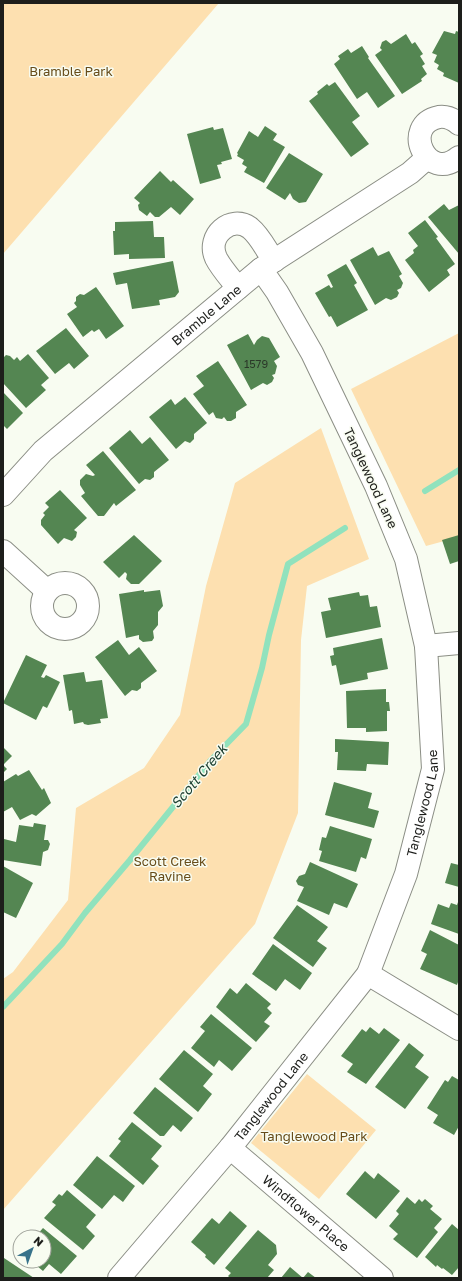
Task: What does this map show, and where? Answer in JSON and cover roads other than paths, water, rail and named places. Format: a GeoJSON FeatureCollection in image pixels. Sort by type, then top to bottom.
{"type":"FeatureCollection","features":[{"type":"Feature","properties":{"kind":"street"},"geometry":{"type":"LineString","coordinates":[[459,124],[450,118],[442,117],[428,122],[423,128],[420,144],[427,158],[433,162],[441,164],[448,163],[459,157]]}},
{"type":"Feature","properties":{"kind":"street","name":"Bramble Lane"},"geometry":{"type":"LineString","coordinates":[[3,495],[43,451],[238,288],[267,265],[410,173],[427,158]]}},
{"type":"Feature","properties":{"kind":"street"},"geometry":{"type":"LineString","coordinates":[[238,288],[216,258],[214,251],[215,239],[222,229],[236,224],[244,225],[251,229],[267,265]]}},
{"type":"Feature","properties":{"kind":"street","name":"Tanglewood Lane"},"geometry":{"type":"LineString","coordinates":[[119,1278],[230,1148],[368,974],[406,874],[433,769],[426,646],[406,559],[376,486],[312,354],[277,292],[267,265]]}},
{"type":"Feature","properties":{"kind":"street"},"geometry":{"type":"LineString","coordinates":[[3,552],[47,591]]}},
{"type":"Feature","properties":{"kind":"street"},"geometry":{"type":"LineString","coordinates":[[426,646],[459,643]]}},
{"type":"Feature","properties":{"kind":"street"},"geometry":{"type":"LineString","coordinates":[[368,974],[459,1029]]}},
{"type":"Feature","properties":{"kind":"street","name":"Windflower Place"},"geometry":{"type":"LineString","coordinates":[[230,1148],[382,1278]]}},
{"type":"Feature","properties":{"kind":"waterway","name":"Scott Creek"},"geometry":{"type":"LineString","coordinates":[[425,491],[459,470]]}},
{"type":"Feature","properties":{"kind":"waterway","name":"Scott Creek"},"geometry":{"type":"LineString","coordinates":[[3,1007],[62,944],[85,913],[211,760],[246,724],[262,668],[269,635],[288,564],[345,528]]}},
{"type":"Feature","properties":{"kind":"park label","name":"Bramble Park"},"geometry":{"type":"Point","coordinates":[71,71]}},
{"type":"Feature","properties":{"kind":"park label","name":"Scott Creek Ravine"},"geometry":{"type":"Point","coordinates":[170,868]}},
{"type":"Feature","properties":{"kind":"park label","name":"Tanglewood Park"},"geometry":{"type":"Point","coordinates":[314,1136]}}]}
